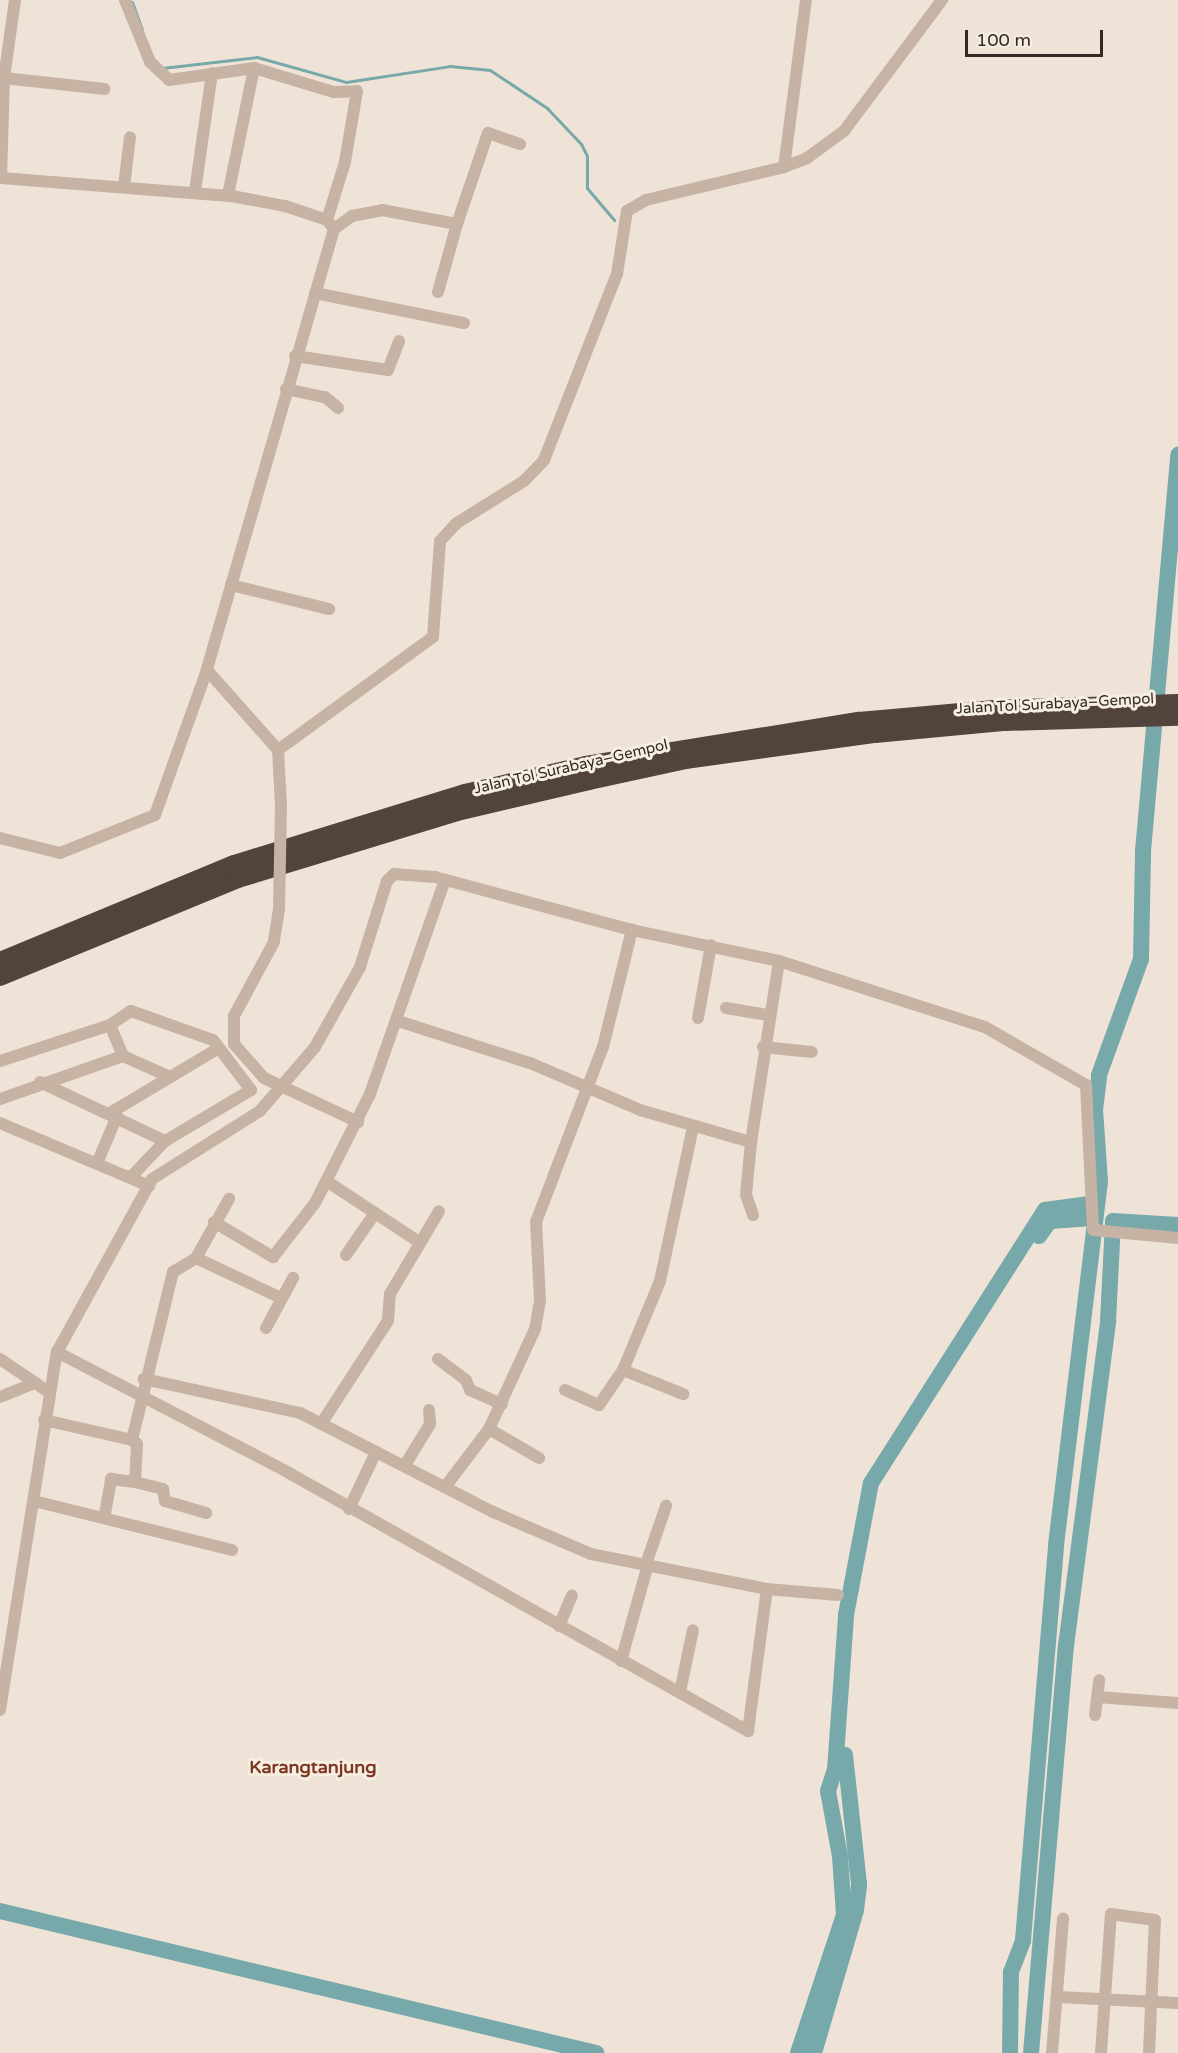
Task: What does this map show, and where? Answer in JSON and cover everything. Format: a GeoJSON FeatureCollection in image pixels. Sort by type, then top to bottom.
{"type":"FeatureCollection","features":[{"type":"Feature","properties":{"kind":"highway","name":"Jalan Tol Surabaya–Gempol"},"geometry":{"type":"LineString","coordinates":[[0,961],[234,864],[465,793],[586,765],[859,722],[1164,710]]}},
{"type":"Feature","properties":{"kind":"highway","name":"Jalan Tol Surabaya–Gempol"},"geometry":{"type":"LineString","coordinates":[[0,977],[238,879],[447,815],[589,781],[685,760],[874,734],[1164,710]]}},
{"type":"Feature","properties":{"kind":"street"},"geometry":{"type":"LineString","coordinates":[[15,0],[3,58],[1,178],[228,195],[331,224],[352,216],[382,210],[457,226]]}},
{"type":"Feature","properties":{"kind":"street"},"geometry":{"type":"LineString","coordinates":[[0,838],[60,853],[155,815],[207,670],[242,589],[297,391],[295,356],[319,294],[357,91],[334,92],[254,68],[161,77],[125,0]]}},
{"type":"Feature","properties":{"kind":"street"},"geometry":{"type":"LineString","coordinates":[[785,163],[806,0]]}},
{"type":"Feature","properties":{"kind":"street"},"geometry":{"type":"LineString","coordinates":[[278,750],[433,637],[440,541],[457,523],[524,481],[544,460],[616,274],[627,211],[646,201],[807,159],[844,130],[942,0]]}},
{"type":"Feature","properties":{"kind":"street"},"geometry":{"type":"LineString","coordinates":[[228,195],[254,68]]}},
{"type":"Feature","properties":{"kind":"street"},"geometry":{"type":"LineString","coordinates":[[195,191],[212,73]]}},
{"type":"Feature","properties":{"kind":"street"},"geometry":{"type":"LineString","coordinates":[[4,78],[104,89]]}},
{"type":"Feature","properties":{"kind":"street"},"geometry":{"type":"LineString","coordinates":[[438,292],[488,133],[520,144]]}},
{"type":"Feature","properties":{"kind":"street"},"geometry":{"type":"LineString","coordinates":[[124,186],[130,137]]}},
{"type":"Feature","properties":{"kind":"street"},"geometry":{"type":"LineString","coordinates":[[319,294],[464,322]]}},
{"type":"Feature","properties":{"kind":"street"},"geometry":{"type":"LineString","coordinates":[[295,356],[388,370],[399,341]]}},
{"type":"Feature","properties":{"kind":"street"},"geometry":{"type":"LineString","coordinates":[[297,391],[338,408]]}},
{"type":"Feature","properties":{"kind":"street"},"geometry":{"type":"LineString","coordinates":[[242,589],[329,609]]}},
{"type":"Feature","properties":{"kind":"street"},"geometry":{"type":"LineString","coordinates":[[207,670],[278,750],[281,805],[279,909],[274,942],[234,1016],[232,1034],[250,1067],[284,1088],[358,1122]]}},
{"type":"Feature","properties":{"kind":"street"},"geometry":{"type":"LineString","coordinates":[[0,1710],[34,1501],[47,1391],[57,1352],[148,1186],[168,1165],[225,1135],[284,1088],[347,995],[389,877],[401,872],[445,879],[632,930],[779,961],[973,1022],[1080,1078],[1090,1096],[1089,1203],[1093,1230],[1113,1234],[1178,1238]]}},
{"type":"Feature","properties":{"kind":"street"},"geometry":{"type":"LineString","coordinates":[[214,1222],[273,1257],[328,1182],[358,1122],[398,1021],[445,879]]}},
{"type":"Feature","properties":{"kind":"street"},"geometry":{"type":"LineString","coordinates":[[445,1487],[489,1429],[502,1404],[539,1315],[536,1222],[588,1089],[632,930]]}},
{"type":"Feature","properties":{"kind":"street"},"geometry":{"type":"LineString","coordinates":[[698,1018],[711,945]]}},
{"type":"Feature","properties":{"kind":"street"},"geometry":{"type":"LineString","coordinates":[[753,1215],[746,1195],[751,1142],[763,1047],[779,961]]}},
{"type":"Feature","properties":{"kind":"street"},"geometry":{"type":"LineString","coordinates":[[726,1008],[768,1015]]}},
{"type":"Feature","properties":{"kind":"street"},"geometry":{"type":"LineString","coordinates":[[0,1061],[110,1025],[135,1011],[204,1034],[219,1048],[251,1090],[165,1141],[131,1178]]}},
{"type":"Feature","properties":{"kind":"street"},"geometry":{"type":"LineString","coordinates":[[398,1021],[530,1063],[588,1089],[693,1127],[751,1142]]}},
{"type":"Feature","properties":{"kind":"street"},"geometry":{"type":"LineString","coordinates":[[110,1025],[123,1056]]}},
{"type":"Feature","properties":{"kind":"street"},"geometry":{"type":"LineString","coordinates":[[763,1047],[812,1052]]}},
{"type":"Feature","properties":{"kind":"street"},"geometry":{"type":"LineString","coordinates":[[98,1161],[113,1115],[168,1076],[219,1048]]}},
{"type":"Feature","properties":{"kind":"street"},"geometry":{"type":"LineString","coordinates":[[0,1099],[40,1082],[123,1056],[168,1076]]}},
{"type":"Feature","properties":{"kind":"street"},"geometry":{"type":"LineString","coordinates":[[40,1082],[165,1141]]}},
{"type":"Feature","properties":{"kind":"street"},"geometry":{"type":"LineString","coordinates":[[0,1123],[98,1161],[148,1186]]}},
{"type":"Feature","properties":{"kind":"street"},"geometry":{"type":"LineString","coordinates":[[565,1390],[599,1405],[623,1370],[660,1281],[693,1127]]}},
{"type":"Feature","properties":{"kind":"street"},"geometry":{"type":"LineString","coordinates":[[328,1182],[419,1242]]}},
{"type":"Feature","properties":{"kind":"street"},"geometry":{"type":"LineString","coordinates":[[132,1440],[144,1379],[172,1272],[196,1258],[214,1222],[229,1199]]}},
{"type":"Feature","properties":{"kind":"street"},"geometry":{"type":"LineString","coordinates":[[321,1424],[388,1321],[390,1294],[439,1211]]}},
{"type":"Feature","properties":{"kind":"street"},"geometry":{"type":"LineString","coordinates":[[346,1255],[375,1213]]}},
{"type":"Feature","properties":{"kind":"street"},"geometry":{"type":"LineString","coordinates":[[196,1258],[279,1297]]}},
{"type":"Feature","properties":{"kind":"street"},"geometry":{"type":"LineString","coordinates":[[266,1328],[279,1297],[293,1278]]}},
{"type":"Feature","properties":{"kind":"street"},"geometry":{"type":"LineString","coordinates":[[57,1352],[141,1395],[349,1509],[748,1731],[767,1589]]}},
{"type":"Feature","properties":{"kind":"street"},"geometry":{"type":"LineString","coordinates":[[0,1359],[47,1391]]}},
{"type":"Feature","properties":{"kind":"street"},"geometry":{"type":"LineString","coordinates":[[438,1359],[466,1380],[470,1389],[502,1404]]}},
{"type":"Feature","properties":{"kind":"street"},"geometry":{"type":"LineString","coordinates":[[623,1370],[684,1394]]}},
{"type":"Feature","properties":{"kind":"street"},"geometry":{"type":"LineString","coordinates":[[144,1379],[267,1404],[321,1424],[549,1538],[646,1568],[767,1589],[838,1595]]}},
{"type":"Feature","properties":{"kind":"street"},"geometry":{"type":"LineString","coordinates":[[0,1397],[35,1383]]}},
{"type":"Feature","properties":{"kind":"street"},"geometry":{"type":"LineString","coordinates":[[405,1465],[430,1424],[429,1410]]}},
{"type":"Feature","properties":{"kind":"street"},"geometry":{"type":"LineString","coordinates":[[44,1420],[132,1440],[137,1444],[135,1482]]}},
{"type":"Feature","properties":{"kind":"street"},"geometry":{"type":"LineString","coordinates":[[489,1429],[539,1458]]}},
{"type":"Feature","properties":{"kind":"street"},"geometry":{"type":"LineString","coordinates":[[349,1509],[376,1452]]}},
{"type":"Feature","properties":{"kind":"street"},"geometry":{"type":"LineString","coordinates":[[105,1514],[111,1479],[163,1488],[165,1501],[207,1513]]}},
{"type":"Feature","properties":{"kind":"street"},"geometry":{"type":"LineString","coordinates":[[34,1501],[105,1514],[232,1550]]}},
{"type":"Feature","properties":{"kind":"street"},"geometry":{"type":"LineString","coordinates":[[621,1661],[646,1568],[666,1506]]}},
{"type":"Feature","properties":{"kind":"street"},"geometry":{"type":"LineString","coordinates":[[559,1626],[572,1596]]}},
{"type":"Feature","properties":{"kind":"street"},"geometry":{"type":"LineString","coordinates":[[680,1692],[693,1630]]}},
{"type":"Feature","properties":{"kind":"street"},"geometry":{"type":"LineString","coordinates":[[1095,1715],[1099,1680]]}},
{"type":"Feature","properties":{"kind":"street"},"geometry":{"type":"LineString","coordinates":[[1097,1697],[1178,1702]]}},
{"type":"Feature","properties":{"kind":"street"},"geometry":{"type":"LineString","coordinates":[[1101,2053],[1108,1918],[1122,1915],[1155,1920],[1149,2053]]}},
{"type":"Feature","properties":{"kind":"street"},"geometry":{"type":"LineString","coordinates":[[1052,2053],[1059,1997],[1063,1918]]}},
{"type":"Feature","properties":{"kind":"street"},"geometry":{"type":"LineString","coordinates":[[1059,1997],[1178,2002]]}},
{"type":"Feature","properties":{"kind":"waterway"},"geometry":{"type":"LineString","coordinates":[[132,2],[142,29]]}},
{"type":"Feature","properties":{"kind":"waterway"},"geometry":{"type":"LineString","coordinates":[[162,68],[257,57],[346,82],[450,66],[490,70],[547,108],[581,144],[587,156],[587,188],[614,220]]}},
{"type":"Feature","properties":{"kind":"waterway"},"geometry":{"type":"LineString","coordinates":[[1010,2053],[1011,1972],[1023,1940],[1056,1545],[1100,1181],[1095,1110],[1099,1075],[1141,959],[1143,851],[1178,455]]}},
{"type":"Feature","properties":{"kind":"waterway"},"geometry":{"type":"LineString","coordinates":[[798,2053],[844,1915],[840,1856],[828,1791],[835,1770],[846,1615],[871,1483],[1045,1210],[1097,1203]]}},
{"type":"Feature","properties":{"kind":"waterway"},"geometry":{"type":"LineString","coordinates":[[1039,1236],[1050,1221],[1089,1218]]}},
{"type":"Feature","properties":{"kind":"waterway"},"geometry":{"type":"LineString","coordinates":[[1031,2053],[1066,1646],[1108,1321],[1113,1221],[1178,1225]]}},
{"type":"Feature","properties":{"kind":"waterway"},"geometry":{"type":"LineString","coordinates":[[814,2053],[856,1910],[859,1884],[845,1755]]}},
{"type":"Feature","properties":{"kind":"waterway"},"geometry":{"type":"LineString","coordinates":[[0,1911],[596,2053]]}},
{"type":"Feature","properties":{"kind":"district","name":"Karangtanjung"},"geometry":{"type":"Point","coordinates":[313,1767]}}]}
